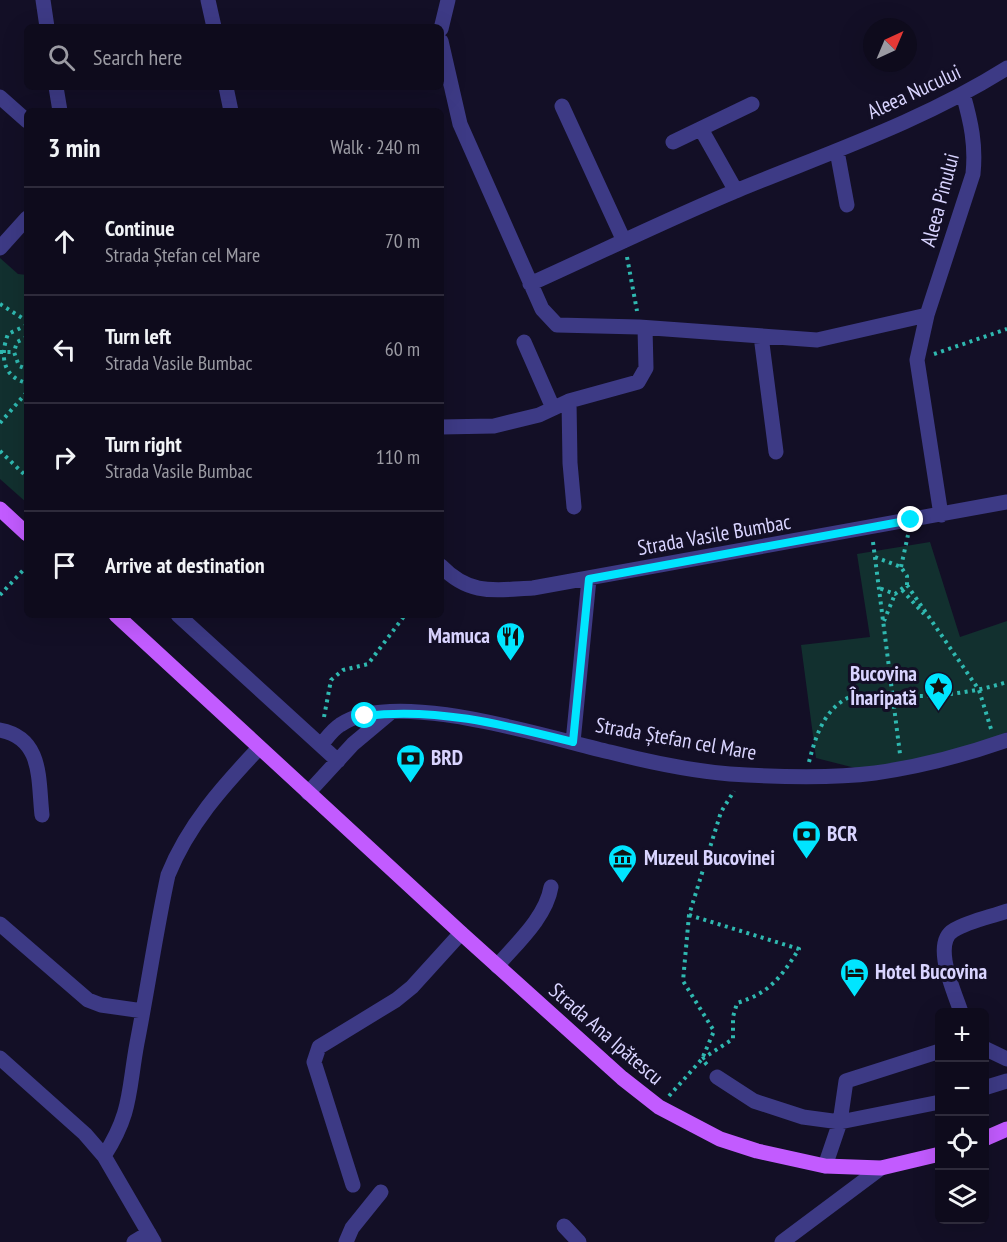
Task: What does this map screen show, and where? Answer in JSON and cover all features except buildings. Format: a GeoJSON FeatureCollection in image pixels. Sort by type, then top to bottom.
{"type":"FeatureCollection","features":[{"type":"Feature","properties":{"kind":"main road"},"geometry":{"type":"LineString","coordinates":[[0,509],[24,531]]}},
{"type":"Feature","properties":{"kind":"main road"},"geometry":{"type":"LineString","coordinates":[[119,618],[308,793]]}},
{"type":"Feature","properties":{"kind":"main road","name":"Strada Ana Ipătescu"},"geometry":{"type":"LineString","coordinates":[[308,793],[622,1078],[659,1107],[720,1139],[757,1151],[825,1166],[881,1168],[935,1155]]}},
{"type":"Feature","properties":{"kind":"main road"},"geometry":{"type":"LineString","coordinates":[[989,1136],[1007,1129]]}},
{"type":"Feature","properties":{"kind":"street"},"geometry":{"type":"LineString","coordinates":[[44,0],[47,24]]}},
{"type":"Feature","properties":{"kind":"street"},"geometry":{"type":"LineString","coordinates":[[208,0],[213,24]]}},
{"type":"Feature","properties":{"kind":"street"},"geometry":{"type":"LineString","coordinates":[[442,24],[448,0]]}},
{"type":"Feature","properties":{"kind":"street"},"geometry":{"type":"LineString","coordinates":[[444,54],[460,124],[530,284],[547,318],[557,325],[642,327],[817,340],[927,315]]}},
{"type":"Feature","properties":{"kind":"street","name":"Aleea Nucului"},"geometry":{"type":"LineString","coordinates":[[530,284],[736,191],[837,151],[963,94],[1007,68]]}},
{"type":"Feature","properties":{"kind":"street"},"geometry":{"type":"LineString","coordinates":[[56,90],[60,108]]}},
{"type":"Feature","properties":{"kind":"street"},"geometry":{"type":"LineString","coordinates":[[227,90],[230,108]]}},
{"type":"Feature","properties":{"kind":"street","name":"Aleea Pinului"},"geometry":{"type":"LineString","coordinates":[[917,360],[927,315],[973,174],[976,152],[973,130],[963,94]]}},
{"type":"Feature","properties":{"kind":"street"},"geometry":{"type":"LineString","coordinates":[[0,97],[24,119]]}},
{"type":"Feature","properties":{"kind":"street"},"geometry":{"type":"LineString","coordinates":[[673,142],[752,104]]}},
{"type":"Feature","properties":{"kind":"street"},"geometry":{"type":"LineString","coordinates":[[562,106],[624,241]]}},
{"type":"Feature","properties":{"kind":"street"},"geometry":{"type":"LineString","coordinates":[[701,129],[736,191]]}},
{"type":"Feature","properties":{"kind":"street"},"geometry":{"type":"LineString","coordinates":[[837,151],[847,205]]}},
{"type":"Feature","properties":{"kind":"street"},"geometry":{"type":"LineString","coordinates":[[0,248],[24,221]]}},
{"type":"Feature","properties":{"kind":"street"},"geometry":{"type":"LineString","coordinates":[[444,428],[494,426],[569,401],[638,382],[646,368],[642,327]]}},
{"type":"Feature","properties":{"kind":"street"},"geometry":{"type":"LineString","coordinates":[[760,336],[776,452]]}},
{"type":"Feature","properties":{"kind":"street"},"geometry":{"type":"LineString","coordinates":[[524,342],[553,408]]}},
{"type":"Feature","properties":{"kind":"street"},"geometry":{"type":"LineString","coordinates":[[917,360],[941,515]]}},
{"type":"Feature","properties":{"kind":"street"},"geometry":{"type":"LineString","coordinates":[[569,401],[570,463],[574,507]]}},
{"type":"Feature","properties":{"kind":"street","name":"Strada Vasile Bumbac"},"geometry":{"type":"LineString","coordinates":[[444,570],[468,587],[485,591],[533,588],[1007,502]]}},
{"type":"Feature","properties":{"kind":"street"},"geometry":{"type":"LineString","coordinates":[[573,742],[589,579]]}},
{"type":"Feature","properties":{"kind":"street"},"geometry":{"type":"LineString","coordinates":[[181,618],[338,761]]}},
{"type":"Feature","properties":{"kind":"street"},"geometry":{"type":"LineString","coordinates":[[308,793],[369,729],[390,713]]}},
{"type":"Feature","properties":{"kind":"street","name":"Strada Ștefan cel Mare"},"geometry":{"type":"LineString","coordinates":[[321,745],[341,724],[365,716],[390,713],[451,716],[508,725],[610,753],[727,773],[806,775],[875,773],[1001,742]]}},
{"type":"Feature","properties":{"kind":"street"},"geometry":{"type":"LineString","coordinates":[[0,730],[21,735],[34,756],[42,815]]}},
{"type":"Feature","properties":{"kind":"street"},"geometry":{"type":"LineString","coordinates":[[104,1156],[120,1130],[130,1102],[162,902],[178,851],[200,817],[259,748]]}},
{"type":"Feature","properties":{"kind":"street"},"geometry":{"type":"LineString","coordinates":[[497,966],[539,916],[549,897],[551,887]]}},
{"type":"Feature","properties":{"kind":"street"},"geometry":{"type":"LineString","coordinates":[[960,1008],[942,952],[945,940],[952,930],[1007,911]]}},
{"type":"Feature","properties":{"kind":"street"},"geometry":{"type":"LineString","coordinates":[[0,924],[88,1000],[101,1005],[143,1011]]}},
{"type":"Feature","properties":{"kind":"street"},"geometry":{"type":"LineString","coordinates":[[353,1185],[314,1062],[319,1047],[396,1000],[412,987],[461,933]]}},
{"type":"Feature","properties":{"kind":"street"},"geometry":{"type":"LineString","coordinates":[[989,1050],[1007,1059]]}},
{"type":"Feature","properties":{"kind":"street"},"geometry":{"type":"LineString","coordinates":[[825,1166],[840,1122],[846,1082],[935,1052]]}},
{"type":"Feature","properties":{"kind":"street"},"geometry":{"type":"LineString","coordinates":[[0,1058],[85,1134],[104,1156],[152,1237],[134,1242]]}},
{"type":"Feature","properties":{"kind":"street"},"geometry":{"type":"LineString","coordinates":[[717,1077],[754,1101],[803,1117],[840,1122],[935,1103]]}},
{"type":"Feature","properties":{"kind":"street"},"geometry":{"type":"LineString","coordinates":[[989,1086],[1007,1081]]}},
{"type":"Feature","properties":{"kind":"street"},"geometry":{"type":"LineString","coordinates":[[782,1242],[881,1168]]}},
{"type":"Feature","properties":{"kind":"street"},"geometry":{"type":"LineString","coordinates":[[346,1242],[352,1228],[381,1192]]}},
{"type":"Feature","properties":{"kind":"street"},"geometry":{"type":"LineString","coordinates":[[564,1226],[579,1242]]}},
{"type":"Feature","properties":{"kind":"path"},"geometry":{"type":"LineString","coordinates":[[624,241],[642,327]]}},
{"type":"Feature","properties":{"kind":"path"},"geometry":{"type":"LineString","coordinates":[[0,304],[24,321]]}},
{"type":"Feature","properties":{"kind":"path"},"geometry":{"type":"LineString","coordinates":[[24,325],[8,334],[0,352],[1,360],[10,375],[24,382]]}},
{"type":"Feature","properties":{"kind":"path"},"geometry":{"type":"LineString","coordinates":[[917,360],[1007,329]]}},
{"type":"Feature","properties":{"kind":"path"},"geometry":{"type":"LineString","coordinates":[[24,338],[17,342],[14,352],[19,366],[24,368]]}},
{"type":"Feature","properties":{"kind":"path"},"geometry":{"type":"LineString","coordinates":[[0,352],[14,352]]}},
{"type":"Feature","properties":{"kind":"path"},"geometry":{"type":"LineString","coordinates":[[0,423],[24,395]]}},
{"type":"Feature","properties":{"kind":"path"},"geometry":{"type":"LineString","coordinates":[[0,451],[24,474]]}},
{"type":"Feature","properties":{"kind":"path"},"geometry":{"type":"LineString","coordinates":[[901,567],[911,520]]}},
{"type":"Feature","properties":{"kind":"path"},"geometry":{"type":"LineString","coordinates":[[871,528],[901,767]]}},
{"type":"Feature","properties":{"kind":"path"},"geometry":{"type":"LineString","coordinates":[[875,557],[901,567],[907,576],[907,585],[980,690],[1001,742]]}},
{"type":"Feature","properties":{"kind":"path"},"geometry":{"type":"LineString","coordinates":[[0,595],[24,569]]}},
{"type":"Feature","properties":{"kind":"path"},"geometry":{"type":"LineString","coordinates":[[883,623],[895,594],[907,585]]}},
{"type":"Feature","properties":{"kind":"path"},"geometry":{"type":"LineString","coordinates":[[879,587],[895,594]]}},
{"type":"Feature","properties":{"kind":"path"},"geometry":{"type":"LineString","coordinates":[[902,590],[934,625]]}},
{"type":"Feature","properties":{"kind":"path"},"geometry":{"type":"LineString","coordinates":[[321,745],[331,680],[343,670],[368,664],[403,618]]}},
{"type":"Feature","properties":{"kind":"path"},"geometry":{"type":"LineString","coordinates":[[806,775],[818,731],[831,710],[845,698],[865,695],[980,690],[1007,682]]}},
{"type":"Feature","properties":{"kind":"path"},"geometry":{"type":"LineString","coordinates":[[702,1059],[714,1031],[682,981],[688,915],[721,812],[736,789]]}},
{"type":"Feature","properties":{"kind":"path"},"geometry":{"type":"LineString","coordinates":[[659,1107],[702,1059],[733,1039],[733,1017],[737,1004],[753,998],[776,984],[799,949],[688,915]]}},
{"type":"Feature","properties":{"kind":"path"},"geometry":{"type":"LineString","coordinates":[[702,1059],[717,1077]]}},
{"type":"Feature","properties":{"kind":"green space"},"geometry":{"type":"Polygon","coordinates":[[[0,258],[18,274],[24,275],[24,500],[0,479],[0,258]]]}},
{"type":"Feature","properties":{"kind":"green space"},"geometry":{"type":"Polygon","coordinates":[[[930,542],[960,637],[1007,621],[1007,732],[956,755],[875,773],[816,758],[801,645],[870,637],[857,554],[930,542]]]}},
{"type":"Feature","properties":{"kind":"place","name":"Mamuca"},"geometry":{"type":"Point","coordinates":[511,662]}},
{"type":"Feature","properties":{"kind":"place","name":"Bucovina Înaripată"},"geometry":{"type":"Point","coordinates":[938,712]}},
{"type":"Feature","properties":{"kind":"place","name":"BRD"},"geometry":{"type":"Point","coordinates":[410,784]}},
{"type":"Feature","properties":{"kind":"place","name":"BCR"},"geometry":{"type":"Point","coordinates":[806,860]}},
{"type":"Feature","properties":{"kind":"place","name":"Muzeul Bucovinei"},"geometry":{"type":"Point","coordinates":[623,884]}},
{"type":"Feature","properties":{"kind":"place","name":"Hotel Bucovina"},"geometry":{"type":"Point","coordinates":[854,998]}},
{"type":"Feature","properties":{"kind":"route"},"geometry":{"type":"LineString","coordinates":[[365,716],[390,713],[451,716],[508,725],[573,742],[589,579],[911,520]]}}]}
